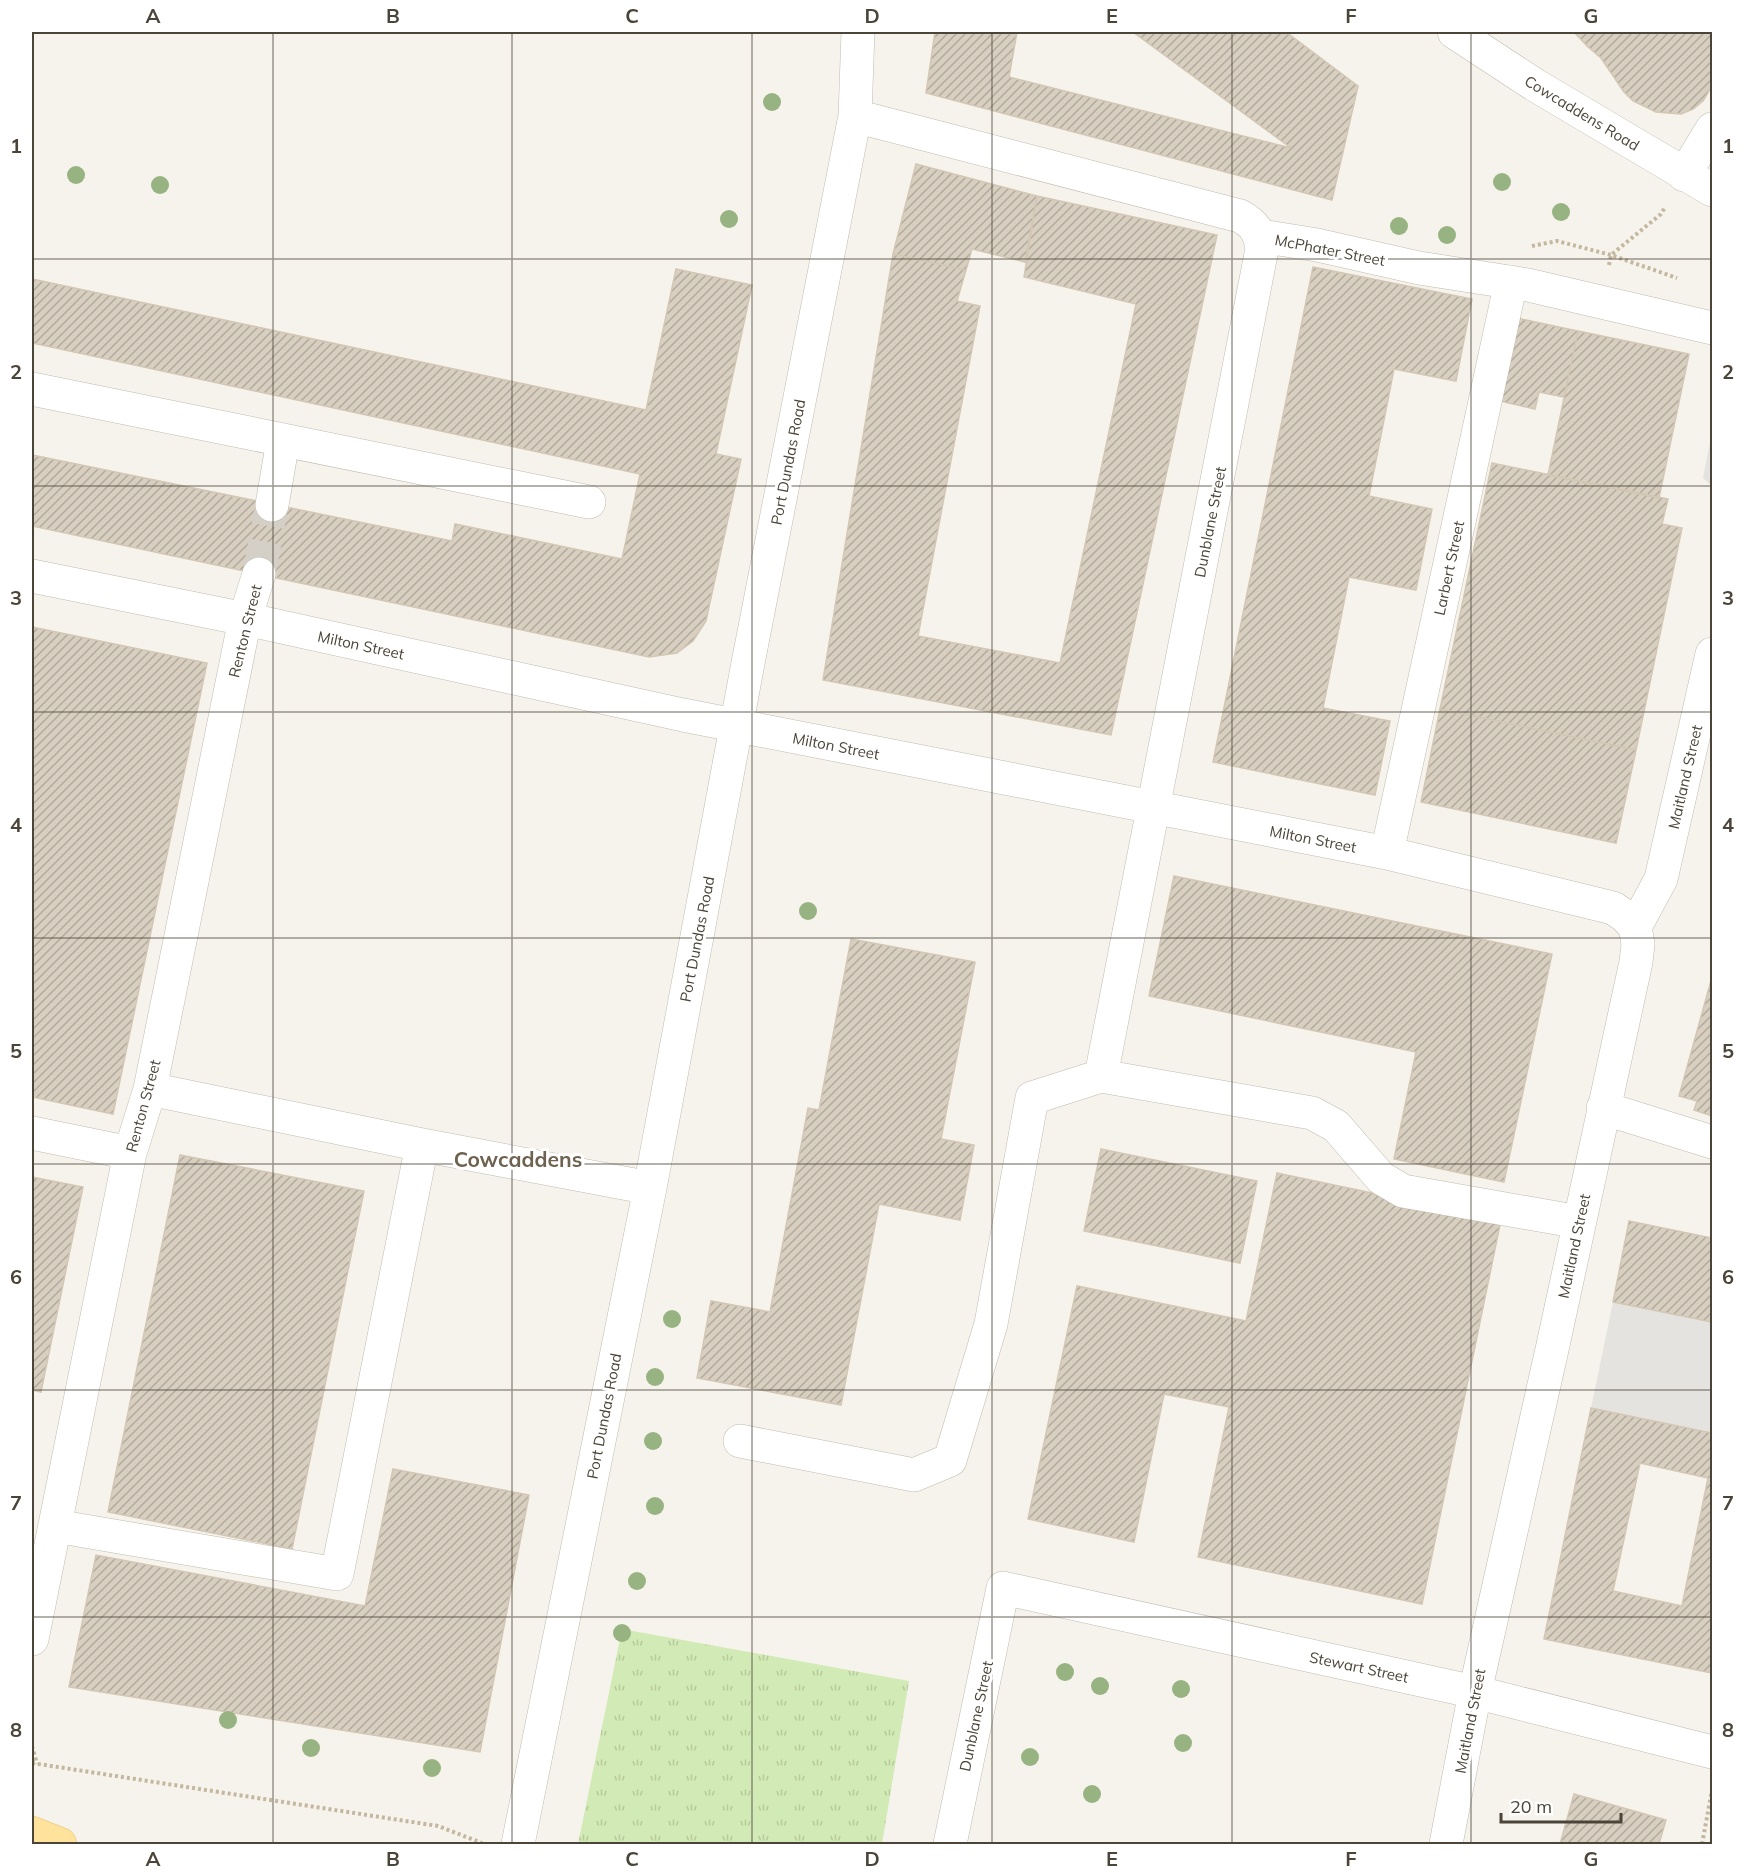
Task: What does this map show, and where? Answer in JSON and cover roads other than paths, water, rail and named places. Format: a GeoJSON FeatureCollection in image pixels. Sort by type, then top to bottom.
{"type":"FeatureCollection","features":[{"type":"Feature","properties":{"kind":"main road"},"geometry":{"type":"LineString","coordinates":[[32,1833],[60,1845]]}},
{"type":"Feature","properties":{"kind":"street","name":"Port Dundas Road"},"geometry":{"type":"LineString","coordinates":[[518,1845],[650,1188],[855,116],[858,32]]}},
{"type":"Feature","properties":{"kind":"street","name":"Cowcaddens Road"},"geometry":{"type":"LineString","coordinates":[[1454,32],[1535,85],[1684,175],[1713,190]]}},
{"type":"Feature","properties":{"kind":"street","name":"McPhater Street"},"geometry":{"type":"LineString","coordinates":[[855,116],[1231,213],[1249,221],[1261,236],[1317,245],[1419,268],[1511,282],[1603,301],[1713,328]]}},
{"type":"Feature","properties":{"kind":"street"},"geometry":{"type":"LineString","coordinates":[[1684,175],[1713,129]]}},
{"type":"Feature","properties":{"kind":"street","name":"Dunblane Street"},"geometry":{"type":"LineString","coordinates":[[1101,1076],[1260,263],[1261,236]]}},
{"type":"Feature","properties":{"kind":"street","name":"Larbert Street"},"geometry":{"type":"LineString","coordinates":[[1387,853],[1511,282]]}},
{"type":"Feature","properties":{"kind":"street"},"geometry":{"type":"LineString","coordinates":[[32,389],[589,502]]}},
{"type":"Feature","properties":{"kind":"street"},"geometry":{"type":"LineString","coordinates":[[272,505],[283,441]]}},
{"type":"Feature","properties":{"kind":"street","name":"Renton Street"},"geometry":{"type":"LineString","coordinates":[[32,1639],[130,1153],[150,1089],[245,619],[259,574]]}},
{"type":"Feature","properties":{"kind":"street","name":"Milton Street"},"geometry":{"type":"LineString","coordinates":[[32,576],[245,619],[737,726],[1387,853],[1612,908],[1625,916],[1635,927]]}},
{"type":"Feature","properties":{"kind":"street","name":"Maitland Street"},"geometry":{"type":"LineString","coordinates":[[1446,1845],[1475,1692],[1636,962],[1638,944],[1635,927],[1661,879],[1706,715],[1713,654]]}},
{"type":"Feature","properties":{"kind":"street"},"geometry":{"type":"LineString","coordinates":[[740,1441],[914,1475],[950,1460],[991,1324],[1032,1098],[1101,1076],[1312,1113],[1336,1126],[1381,1178],[1403,1191],[1579,1222]]}},
{"type":"Feature","properties":{"kind":"street"},"geometry":{"type":"LineString","coordinates":[[150,1089],[423,1145],[650,1188]]}},
{"type":"Feature","properties":{"kind":"street"},"geometry":{"type":"LineString","coordinates":[[1604,1108],[1713,1142]]}},
{"type":"Feature","properties":{"kind":"street"},"geometry":{"type":"LineString","coordinates":[[32,1132],[130,1153]]}},
{"type":"Feature","properties":{"kind":"street"},"geometry":{"type":"LineString","coordinates":[[55,1526],[337,1574],[423,1145]]}},
{"type":"Feature","properties":{"kind":"street","name":"Dunblane Street"},"geometry":{"type":"LineString","coordinates":[[950,1845],[1003,1588]]}},
{"type":"Feature","properties":{"kind":"street","name":"Stewart Street"},"geometry":{"type":"LineString","coordinates":[[1003,1588],[1475,1692],[1713,1752]]}},
{"type":"Feature","properties":{"kind":"tunnel"},"geometry":{"type":"LineString","coordinates":[[259,574],[272,505]]}},
{"type":"Feature","properties":{"kind":"district","name":"Cowcaddens"},"geometry":{"type":"Point","coordinates":[518,1159]}}]}
